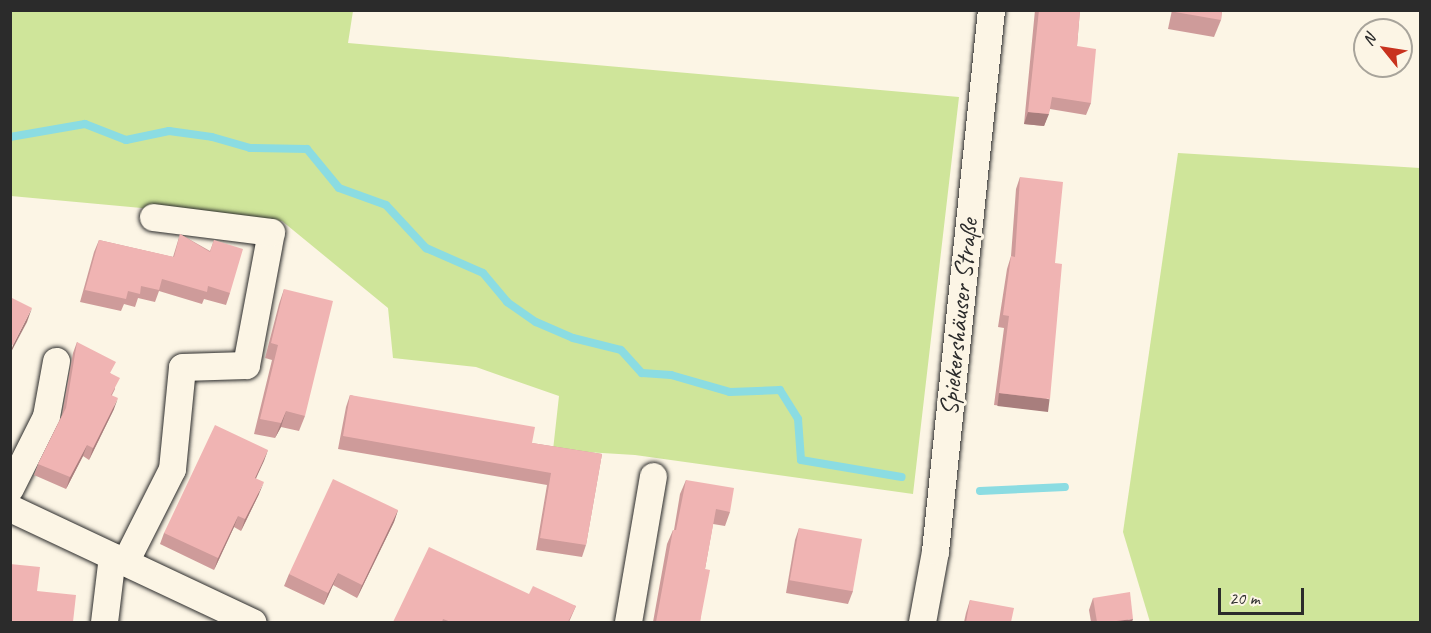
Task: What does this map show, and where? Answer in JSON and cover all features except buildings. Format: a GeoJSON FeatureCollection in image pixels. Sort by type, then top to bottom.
{"type":"FeatureCollection","features":[{"type":"Feature","properties":{"kind":"street","name":"Spiekershäuser Straße"},"geometry":{"type":"LineString","coordinates":[[922,622],[936,539],[991,10]]}},
{"type":"Feature","properties":{"kind":"street"},"geometry":{"type":"LineString","coordinates":[[104,622],[119,559],[172,469],[182,367],[246,365],[271,232],[153,217]]}},
{"type":"Feature","properties":{"kind":"street"},"geometry":{"type":"LineString","coordinates":[[10,488],[46,416],[56,361]]}},
{"type":"Feature","properties":{"kind":"street"},"geometry":{"type":"LineString","coordinates":[[628,622],[652,476]]}},
{"type":"Feature","properties":{"kind":"street"},"geometry":{"type":"LineString","coordinates":[[10,508],[252,622]]}},
{"type":"Feature","properties":{"kind":"green space"},"geometry":{"type":"Polygon","coordinates":[[[10,11],[353,11],[348,43],[959,97],[913,494],[635,455],[553,450],[559,396],[476,367],[393,358],[388,308],[282,221],[11,196],[10,11]]]}},
{"type":"Feature","properties":{"kind":"green space"},"geometry":{"type":"Polygon","coordinates":[[[1178,153],[1420,168],[1420,622],[1150,622],[1123,532],[1178,153]]]}},
{"type":"Feature","properties":{"kind":"waterway"},"geometry":{"type":"LineString","coordinates":[[10,137],[85,124],[126,140],[169,131],[212,137],[250,148],[307,149],[339,188],[386,205],[426,248],[483,273],[507,302],[536,322],[573,338],[621,350],[642,373],[671,375],[730,392],[780,390],[798,419],[801,460],[902,477]]}},
{"type":"Feature","properties":{"kind":"waterway"},"geometry":{"type":"LineString","coordinates":[[980,491],[1065,487]]}}]}
